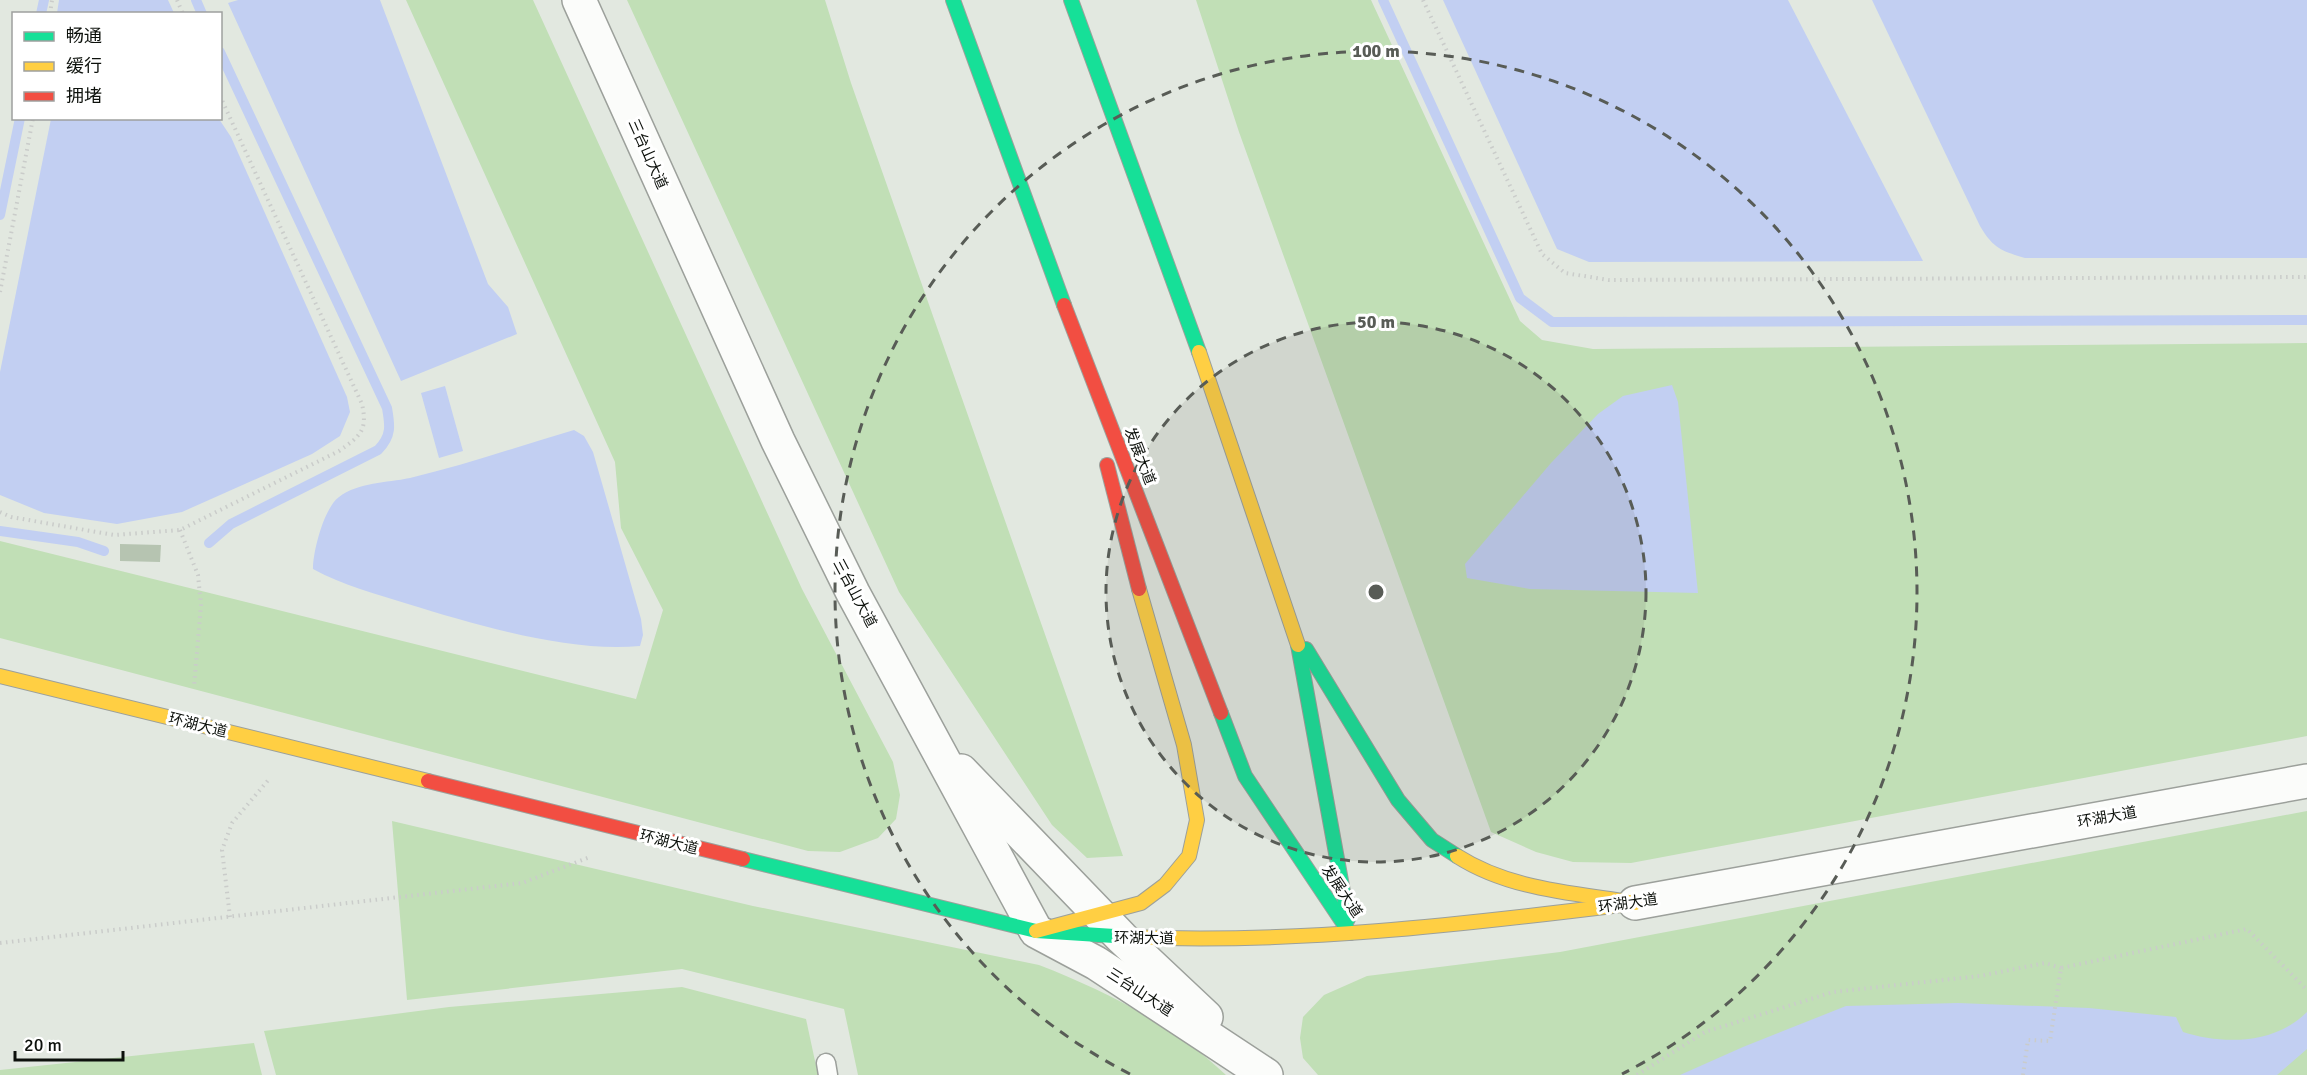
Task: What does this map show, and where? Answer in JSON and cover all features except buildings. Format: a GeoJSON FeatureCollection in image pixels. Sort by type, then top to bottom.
{"type":"FeatureCollection","features":[{"type":"Feature","properties":{"kind":"main road","name":"发展大道"},"geometry":{"type":"LineString","coordinates":[[953,0],[1023,198],[1245,776],[1350,933]]}},
{"type":"Feature","properties":{"kind":"main road","name":"发展大道"},"geometry":{"type":"LineString","coordinates":[[1071,0],[1205,368],[1295,632],[1350,933]]}},
{"type":"Feature","properties":{"kind":"main road"},"geometry":{"type":"LineString","coordinates":[[1036,931],[1141,903],[1165,885],[1190,855],[1197,820],[1184,745],[1127,548],[1078,340]]}},
{"type":"Feature","properties":{"kind":"main road"},"geometry":{"type":"LineString","coordinates":[[1295,632],[1398,800],[1432,840],[1482,872],[1516,883],[1635,903]]}},
{"type":"Feature","properties":{"kind":"main road","name":"环湖大道"},"geometry":{"type":"LineString","coordinates":[[0,676],[1036,931],[1122,938],[1218,939],[1350,933],[1487,921],[1635,903]]}},
{"type":"Feature","properties":{"kind":"street","name":"三台山大道"},"geometry":{"type":"LineString","coordinates":[[579,0],[778,441],[853,593],[1036,931],[1096,963],[1266,1075]]}},
{"type":"Feature","properties":{"kind":"street"},"geometry":{"type":"LineString","coordinates":[[937,746],[1122,938],[1266,1075]]}},
{"type":"Feature","properties":{"kind":"street","name":"环湖大道"},"geometry":{"type":"LineString","coordinates":[[1635,903],[2307,781]]}},
{"type":"Feature","properties":{"kind":"path"},"geometry":{"type":"LineString","coordinates":[[1423,0],[1542,254],[1565,273],[1609,280],[2307,277]]}},
{"type":"Feature","properties":{"kind":"path"},"geometry":{"type":"LineString","coordinates":[[0,512],[114,535],[180,530],[339,451],[361,435],[365,418],[362,404],[222,100]]}},
{"type":"Feature","properties":{"kind":"path"},"geometry":{"type":"LineString","coordinates":[[0,292],[33,120]]}},
{"type":"Feature","properties":{"kind":"path"},"geometry":{"type":"LineString","coordinates":[[180,530],[198,575],[201,605],[190,723]]}},
{"type":"Feature","properties":{"kind":"path"},"geometry":{"type":"LineString","coordinates":[[230,917],[222,850],[232,823],[292,748]]}},
{"type":"Feature","properties":{"kind":"path"},"geometry":{"type":"LineString","coordinates":[[0,943],[522,884],[585,860],[632,833]]}},
{"type":"Feature","properties":{"kind":"path"},"geometry":{"type":"LineString","coordinates":[[1637,1075],[1705,1032],[1833,992],[1980,976],[2045,963],[2061,968],[2247,929],[2307,990]]}},
{"type":"Feature","properties":{"kind":"path"},"geometry":{"type":"LineString","coordinates":[[2023,1075],[2028,1040],[2050,1041],[2061,968]]}},
{"type":"Feature","properties":{"kind":"green space"},"geometry":{"type":"Polygon","coordinates":[[[406,0],[533,0],[802,589],[893,762],[900,795],[896,819],[878,838],[840,852],[808,851],[0,638],[0,541],[636,699],[663,610],[621,528],[615,462],[406,0]]]}},
{"type":"Feature","properties":{"kind":"green space"},"geometry":{"type":"Polygon","coordinates":[[[627,0],[825,0],[851,83],[1123,856],[1087,858],[1052,825],[899,592],[627,0]]]}},
{"type":"Feature","properties":{"kind":"green space"},"geometry":{"type":"Polygon","coordinates":[[[1196,0],[1371,0],[1520,321],[1542,340],[1593,349],[2307,343],[2307,736],[1631,863],[1573,862],[1536,852],[1491,832],[1239,132],[1196,0]]]}},
{"type":"Feature","properties":{"kind":"green space"},"geometry":{"type":"Polygon","coordinates":[[[2307,811],[2307,1075],[1318,1075],[1303,1058],[1300,1038],[1303,1017],[1324,995],[1367,976],[1560,952],[2307,811]]]}},
{"type":"Feature","properties":{"kind":"green space"},"geometry":{"type":"Polygon","coordinates":[[[392,821],[753,906],[1039,965],[1089,986],[1138,1011],[1184,1040],[1226,1075],[858,1075],[844,1009],[682,969],[407,1000],[392,821]]]}},
{"type":"Feature","properties":{"kind":"green space"},"geometry":{"type":"Polygon","coordinates":[[[682,987],[806,1019],[818,1075],[276,1075],[264,1031],[449,1007],[682,987]]]}},
{"type":"Feature","properties":{"kind":"green space"},"geometry":{"type":"Polygon","coordinates":[[[254,1043],[262,1075],[0,1075],[0,1070],[254,1043]]]}},
{"type":"Feature","properties":{"kind":"water"},"geometry":{"type":"Polygon","coordinates":[[[59,0],[168,0],[174,12],[57,12],[59,0]]]}},
{"type":"Feature","properties":{"kind":"water"},"geometry":{"type":"Polygon","coordinates":[[[238,0],[380,0],[488,284],[508,307],[517,334],[401,381],[228,3],[238,0]]]}},
{"type":"Feature","properties":{"kind":"water"},"geometry":{"type":"Polygon","coordinates":[[[1443,0],[1788,0],[1923,261],[1589,262],[1557,249],[1443,0]]]}},
{"type":"Feature","properties":{"kind":"water"},"geometry":{"type":"Polygon","coordinates":[[[1872,0],[2307,0],[2307,258],[2025,258],[1998,248],[1980,226],[1872,0]]]}},
{"type":"Feature","properties":{"kind":"water"},"geometry":{"type":"Polygon","coordinates":[[[51,120],[220,120],[231,137],[347,397],[350,412],[340,436],[312,454],[182,512],[117,524],[44,513],[0,495],[0,372],[51,120]]]}},
{"type":"Feature","properties":{"kind":"water"},"geometry":{"type":"Polygon","coordinates":[[[1672,385],[1678,402],[1698,593],[1530,589],[1467,578],[1465,564],[1551,463],[1598,414],[1623,396],[1672,385]]]}},
{"type":"Feature","properties":{"kind":"water"},"geometry":{"type":"Polygon","coordinates":[[[445,386],[463,451],[439,458],[421,393],[445,386]]]}},
{"type":"Feature","properties":{"kind":"water"},"geometry":{"type":"Polygon","coordinates":[[[574,430],[584,436],[593,452],[641,619],[643,635],[640,646],[584,645],[523,636],[359,589],[313,569],[317,541],[324,520],[334,503],[347,492],[355,488],[410,478],[451,467],[574,430]]]}},
{"type":"Feature","properties":{"kind":"water"},"geometry":{"type":"Polygon","coordinates":[[[1958,1003],[2089,1008],[2176,1017],[2183,1032],[2232,1040],[2265,1036],[2294,1023],[2307,1012],[2307,1049],[2277,1075],[1680,1075],[1846,1006],[1958,1003]]]}},
{"type":"Feature","properties":{"kind":"waterway"},"geometry":{"type":"LineString","coordinates":[[41,12],[44,0]]}},
{"type":"Feature","properties":{"kind":"waterway"},"geometry":{"type":"LineString","coordinates":[[196,0],[201,12]]}},
{"type":"Feature","properties":{"kind":"waterway"},"geometry":{"type":"LineString","coordinates":[[1383,0],[1520,298],[1552,322],[2307,320]]}},
{"type":"Feature","properties":{"kind":"waterway"},"geometry":{"type":"LineString","coordinates":[[209,543],[231,524],[378,450],[386,440],[389,425],[387,408],[222,56]]}},
{"type":"Feature","properties":{"kind":"waterway"},"geometry":{"type":"LineString","coordinates":[[0,215],[20,120]]}},
{"type":"Feature","properties":{"kind":"waterway"},"geometry":{"type":"LineString","coordinates":[[0,531],[78,542],[104,551]]}},
{"type":"Feature","properties":{"kind":"traffic: fast"},"geometry":{"type":"LineString","coordinates":[[953,0],[1064,305]]}},
{"type":"Feature","properties":{"kind":"traffic: fast"},"geometry":{"type":"LineString","coordinates":[[1071,0],[1199,352]]}},
{"type":"Feature","properties":{"kind":"traffic: fast"},"geometry":{"type":"LineString","coordinates":[[1298,645],[1348,919]]}},
{"type":"Feature","properties":{"kind":"traffic: fast"},"geometry":{"type":"LineString","coordinates":[[1306,649],[1398,800],[1432,840],[1457,856]]}},
{"type":"Feature","properties":{"kind":"traffic: fast"},"geometry":{"type":"LineString","coordinates":[[1221,713],[1245,776],[1350,933]]}},
{"type":"Feature","properties":{"kind":"traffic: fast"},"geometry":{"type":"LineString","coordinates":[[743,859],[1036,931],[1130,937]]}},
{"type":"Feature","properties":{"kind":"traffic: slow"},"geometry":{"type":"LineString","coordinates":[[1199,352],[1298,645]]}},
{"type":"Feature","properties":{"kind":"traffic: slow"},"geometry":{"type":"LineString","coordinates":[[1036,931],[1141,903],[1165,885],[1189,856],[1197,820],[1184,745],[1139,589]]}},
{"type":"Feature","properties":{"kind":"traffic: slow"},"geometry":{"type":"LineString","coordinates":[[0,676],[428,781]]}},
{"type":"Feature","properties":{"kind":"traffic: slow"},"geometry":{"type":"LineString","coordinates":[[1457,856],[1477,867],[1521,883],[1566,893],[1635,903]]}},
{"type":"Feature","properties":{"kind":"traffic: slow"},"geometry":{"type":"LineString","coordinates":[[1130,937],[1253,938],[1315,935],[1438,926],[1621,905]]}},
{"type":"Feature","properties":{"kind":"traffic: jam"},"geometry":{"type":"LineString","coordinates":[[1064,305],[1221,713]]}},
{"type":"Feature","properties":{"kind":"traffic: jam"},"geometry":{"type":"LineString","coordinates":[[1107,465],[1139,589]]}},
{"type":"Feature","properties":{"kind":"traffic: jam"},"geometry":{"type":"LineString","coordinates":[[428,781],[743,859]]}}]}
